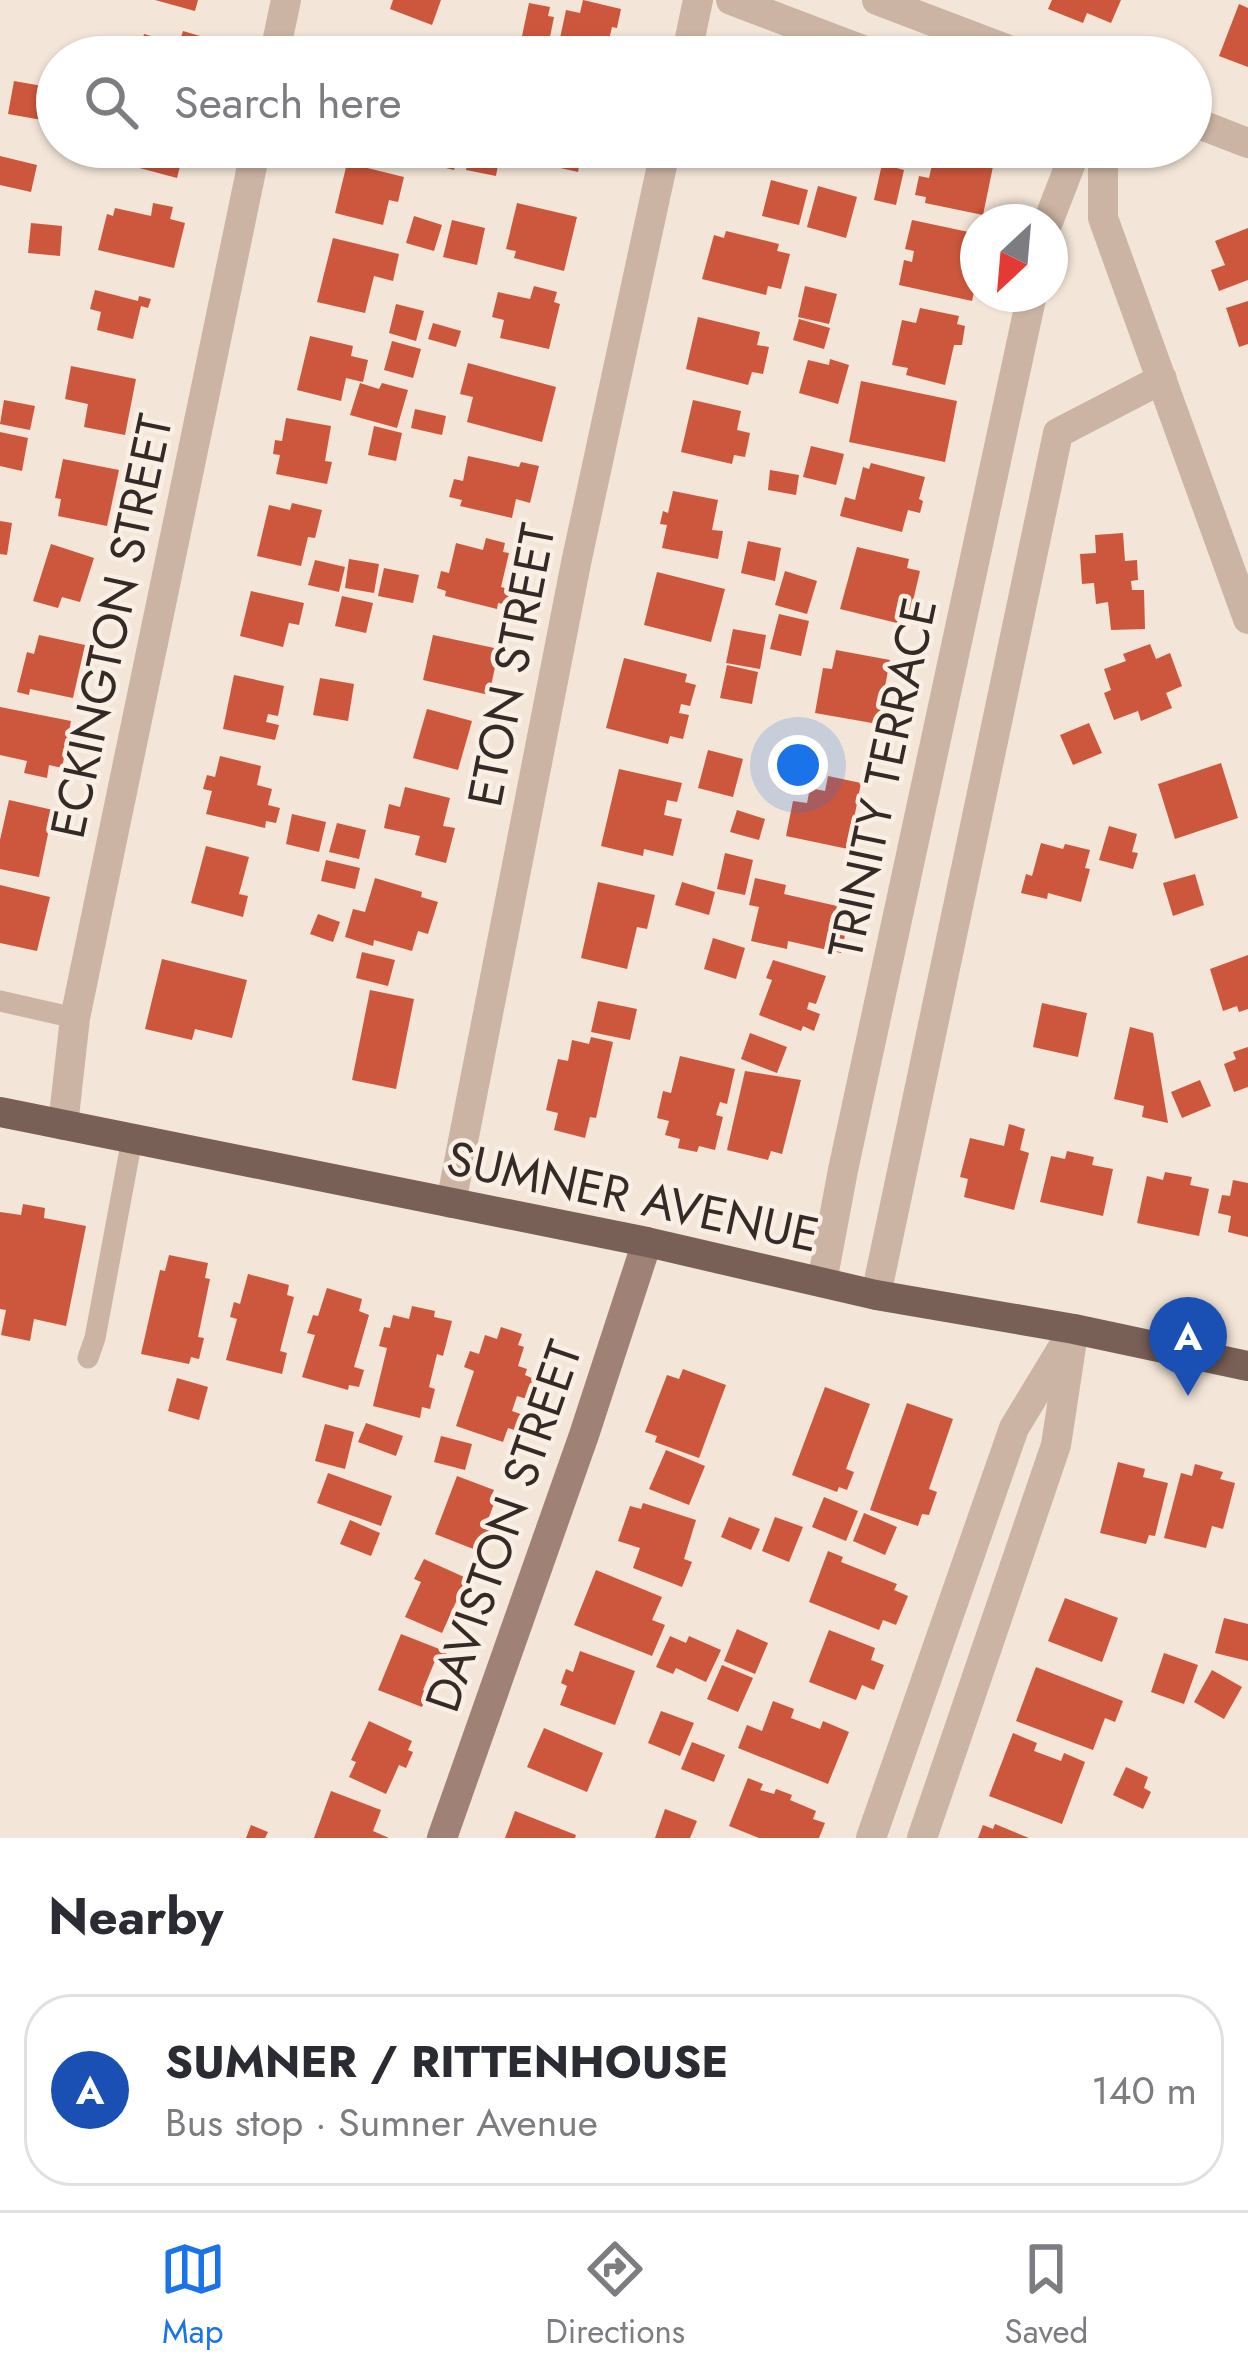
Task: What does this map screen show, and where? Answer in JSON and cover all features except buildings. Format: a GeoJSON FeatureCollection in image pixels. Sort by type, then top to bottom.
{"type":"FeatureCollection","features":[{"type":"Feature","properties":{"kind":"main road","name":"SUMNER AVENUE"},"geometry":{"type":"LineString","coordinates":[[0,1112],[647,1242],[876,1295],[1074,1329],[1248,1366]]}},
{"type":"Feature","properties":{"kind":"main road","name":"DAVISTON STREET"},"geometry":{"type":"LineString","coordinates":[[442,1838],[647,1242]]}},
{"type":"Feature","properties":{"kind":"street"},"geometry":{"type":"LineString","coordinates":[[278,36],[286,0]]}},
{"type":"Feature","properties":{"kind":"street"},"geometry":{"type":"LineString","coordinates":[[690,36],[698,0]]}},
{"type":"Feature","properties":{"kind":"street"},"geometry":{"type":"LineString","coordinates":[[731,0],[825,36]]}},
{"type":"Feature","properties":{"kind":"street"},"geometry":{"type":"LineString","coordinates":[[877,0],[972,36]]}},
{"type":"Feature","properties":{"kind":"street"},"geometry":{"type":"LineString","coordinates":[[1212,129],[1248,143]]}},
{"type":"Feature","properties":{"kind":"street","name":"ECKINGTON STREET"},"geometry":{"type":"LineString","coordinates":[[63,1125],[75,1018],[252,168]]}},
{"type":"Feature","properties":{"kind":"street","name":"ETON STREET"},"geometry":{"type":"LineString","coordinates":[[451,1203],[576,563],[661,168]]}},
{"type":"Feature","properties":{"kind":"street"},"geometry":{"type":"LineString","coordinates":[[1055,204],[1069,168]]}},
{"type":"Feature","properties":{"kind":"street"},"geometry":{"type":"LineString","coordinates":[[1103,168],[1103,218],[1248,619]]}},
{"type":"Feature","properties":{"kind":"street","name":"TRINITY TERRACE"},"geometry":{"type":"LineString","coordinates":[[822,1282],[1028,312]]}},
{"type":"Feature","properties":{"kind":"street"},"geometry":{"type":"LineString","coordinates":[[1005,421],[1058,433],[1162,379]]}},
{"type":"Feature","properties":{"kind":"street","name":"TRINITY TERRACE"},"geometry":{"type":"LineString","coordinates":[[876,1295],[1058,433]]}},
{"type":"Feature","properties":{"kind":"street"},"geometry":{"type":"LineString","coordinates":[[872,1838],[1014,1429],[1074,1329]]}},
{"type":"Feature","properties":{"kind":"street"},"geometry":{"type":"LineString","coordinates":[[922,1838],[1057,1445],[1074,1329]]}},
{"type":"Feature","properties":{"kind":"lane"},"geometry":{"type":"LineString","coordinates":[[0,1001],[75,1018]]}},
{"type":"Feature","properties":{"kind":"lane"},"geometry":{"type":"LineString","coordinates":[[88,1358],[132,1139]]}},
{"type":"Feature","properties":{"kind":"place","name":"SUMNER / RITTENHOUSE"},"geometry":{"type":"Point","coordinates":[1188,1396]}}]}
